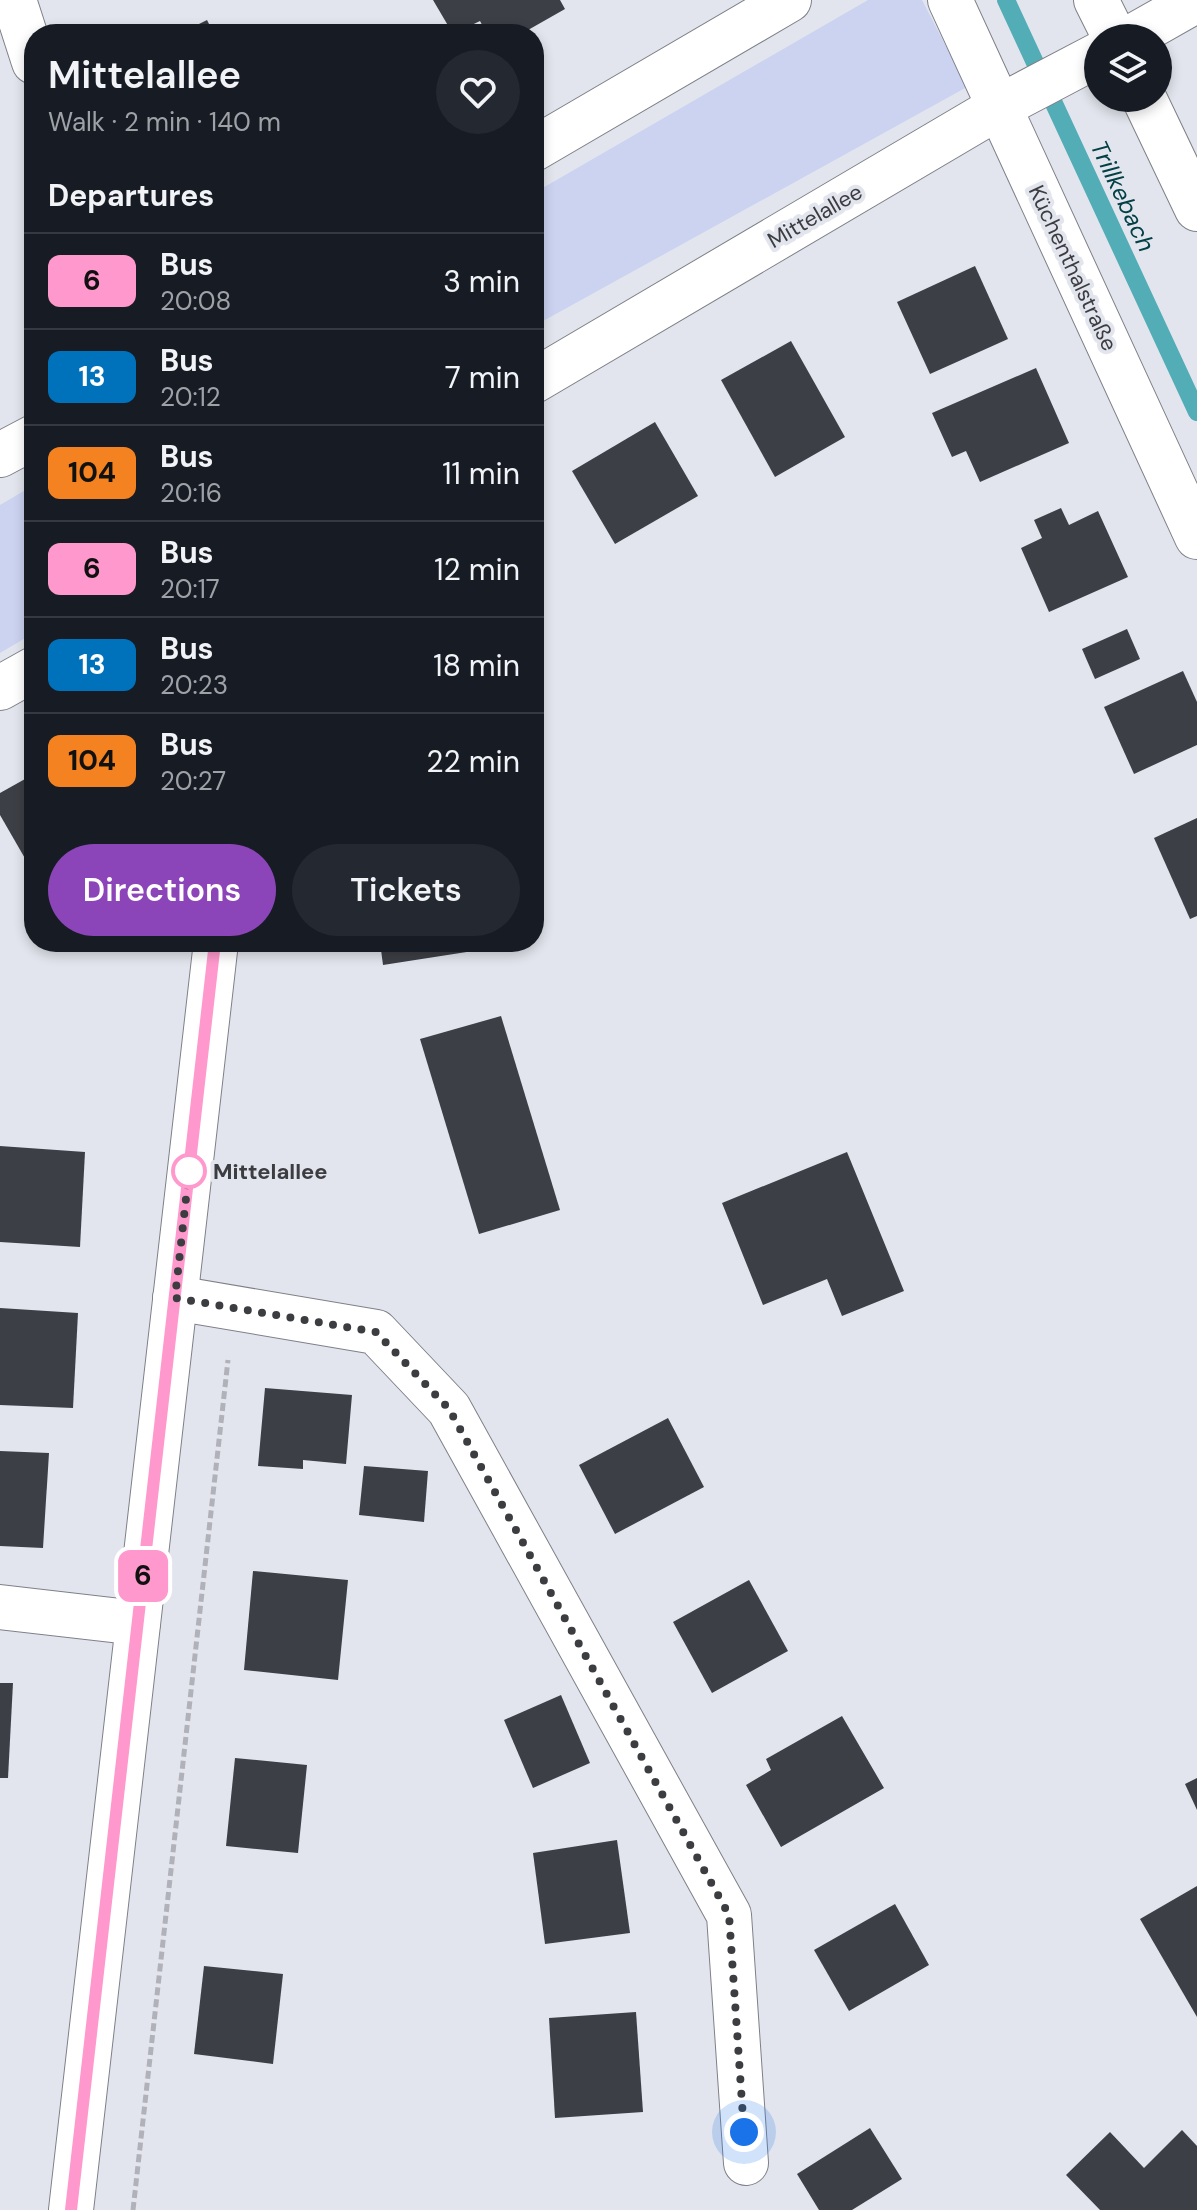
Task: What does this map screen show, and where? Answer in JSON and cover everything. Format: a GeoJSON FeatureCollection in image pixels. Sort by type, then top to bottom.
{"type":"FeatureCollection","features":[{"type":"Feature","properties":{"kind":"street"},"geometry":{"type":"LineString","coordinates":[[14,0],[24,31]]}},
{"type":"Feature","properties":{"kind":"street"},"geometry":{"type":"LineString","coordinates":[[544,143],[789,0]]}},
{"type":"Feature","properties":{"kind":"street","name":"Küchenthalstraße"},"geometry":{"type":"LineString","coordinates":[[950,0],[1197,537]]}},
{"type":"Feature","properties":{"kind":"street"},"geometry":{"type":"LineString","coordinates":[[1096,0],[1108,24]]}},
{"type":"Feature","properties":{"kind":"street"},"geometry":{"type":"LineString","coordinates":[[1155,24],[1197,0]]}},
{"type":"Feature","properties":{"kind":"street","name":"Mittelallee"},"geometry":{"type":"LineString","coordinates":[[544,375],[999,107],[1084,62]]}},
{"type":"Feature","properties":{"kind":"street"},"geometry":{"type":"LineString","coordinates":[[1151,112],[1197,209]]}},
{"type":"Feature","properties":{"kind":"street"},"geometry":{"type":"LineString","coordinates":[[0,455],[24,442]]}},
{"type":"Feature","properties":{"kind":"street"},"geometry":{"type":"LineString","coordinates":[[0,688],[24,675]]}},
{"type":"Feature","properties":{"kind":"street"},"geometry":{"type":"LineString","coordinates":[[71,2210],[215,952]]}},
{"type":"Feature","properties":{"kind":"street"},"geometry":{"type":"LineString","coordinates":[[175,1298],[376,1332],[449,1409],[729,1915],[746,2163]]}},
{"type":"Feature","properties":{"kind":"street"},"geometry":{"type":"LineString","coordinates":[[0,1607],[138,1623]]}},
{"type":"Feature","properties":{"kind":"path"},"geometry":{"type":"LineString","coordinates":[[133,2210],[234,1308]]}},
{"type":"Feature","properties":{"kind":"shaded area"},"geometry":{"type":"Polygon","coordinates":[[[868,0],[922,0],[967,87],[544,320],[544,187],[868,0]]]}},
{"type":"Feature","properties":{"kind":"shaded area"},"geometry":{"type":"Polygon","coordinates":[[[24,491],[24,639],[0,653],[0,505],[24,491]]]}},
{"type":"Feature","properties":{"kind":"building"},"geometry":{"type":"Polygon","coordinates":[[[433,0],[560,0],[565,9],[539,24],[482,24],[480,21],[474,24],[447,24],[433,0]]]}},
{"type":"Feature","properties":{"kind":"building"},"geometry":{"type":"Polygon","coordinates":[[[975,266],[1008,339],[930,374],[897,302],[975,266]]]}},
{"type":"Feature","properties":{"kind":"building"},"geometry":{"type":"Polygon","coordinates":[[[791,341],[845,437],[775,477],[721,380],[791,341]]]}},
{"type":"Feature","properties":{"kind":"building"},"geometry":{"type":"Polygon","coordinates":[[[1036,368],[1069,443],[980,482],[966,451],[952,457],[932,413],[1036,368]]]}},
{"type":"Feature","properties":{"kind":"building"},"geometry":{"type":"Polygon","coordinates":[[[655,422],[698,496],[615,544],[572,471],[655,422]]]}},
{"type":"Feature","properties":{"kind":"building"},"geometry":{"type":"Polygon","coordinates":[[[1061,508],[1069,525],[1098,511],[1128,577],[1049,612],[1021,548],[1042,538],[1034,520],[1061,508]]]}},
{"type":"Feature","properties":{"kind":"building"},"geometry":{"type":"Polygon","coordinates":[[[1127,629],[1140,659],[1095,679],[1082,649],[1127,629]]]}},
{"type":"Feature","properties":{"kind":"building"},"geometry":{"type":"Polygon","coordinates":[[[1183,671],[1197,702],[1197,745],[1134,774],[1104,707],[1183,671]]]}},
{"type":"Feature","properties":{"kind":"building"},"geometry":{"type":"Polygon","coordinates":[[[24,780],[24,857],[0,815],[0,793],[24,780]]]}},
{"type":"Feature","properties":{"kind":"building"},"geometry":{"type":"Polygon","coordinates":[[[1197,818],[1197,916],[1190,919],[1154,838],[1197,818]]]}},
{"type":"Feature","properties":{"kind":"building"},"geometry":{"type":"Polygon","coordinates":[[[381,952],[467,952],[383,965],[381,952]]]}},
{"type":"Feature","properties":{"kind":"building"},"geometry":{"type":"Polygon","coordinates":[[[501,1016],[560,1210],[479,1234],[420,1039],[501,1016]]]}},
{"type":"Feature","properties":{"kind":"building"},"geometry":{"type":"Polygon","coordinates":[[[0,1146],[85,1152],[80,1247],[0,1242],[0,1146]]]}},
{"type":"Feature","properties":{"kind":"building"},"geometry":{"type":"Polygon","coordinates":[[[847,1152],[904,1291],[842,1316],[827,1279],[763,1305],[722,1203],[847,1152]]]}},
{"type":"Feature","properties":{"kind":"building"},"geometry":{"type":"Polygon","coordinates":[[[0,1308],[78,1313],[73,1408],[0,1405],[0,1308]]]}},
{"type":"Feature","properties":{"kind":"building"},"geometry":{"type":"Polygon","coordinates":[[[265,1388],[352,1395],[346,1464],[303,1460],[303,1469],[258,1466],[265,1388]]]}},
{"type":"Feature","properties":{"kind":"building"},"geometry":{"type":"Polygon","coordinates":[[[668,1418],[704,1487],[615,1534],[579,1465],[668,1418]]]}},
{"type":"Feature","properties":{"kind":"building"},"geometry":{"type":"Polygon","coordinates":[[[0,1451],[49,1453],[43,1548],[0,1546],[0,1451]]]}},
{"type":"Feature","properties":{"kind":"building"},"geometry":{"type":"Polygon","coordinates":[[[364,1466],[428,1471],[424,1522],[359,1515],[364,1466]]]}},
{"type":"Feature","properties":{"kind":"building"},"geometry":{"type":"Polygon","coordinates":[[[253,1571],[348,1580],[338,1680],[244,1670],[253,1571]]]}},
{"type":"Feature","properties":{"kind":"building"},"geometry":{"type":"Polygon","coordinates":[[[749,1580],[788,1651],[712,1693],[673,1622],[749,1580]]]}},
{"type":"Feature","properties":{"kind":"building"},"geometry":{"type":"Polygon","coordinates":[[[0,1683],[13,1683],[8,1778],[0,1778],[0,1683]]]}},
{"type":"Feature","properties":{"kind":"building"},"geometry":{"type":"Polygon","coordinates":[[[561,1695],[590,1763],[533,1788],[504,1720],[561,1695]]]}},
{"type":"Feature","properties":{"kind":"building"},"geometry":{"type":"Polygon","coordinates":[[[842,1716],[884,1788],[781,1847],[746,1785],[771,1770],[766,1759],[842,1716]]]}},
{"type":"Feature","properties":{"kind":"building"},"geometry":{"type":"Polygon","coordinates":[[[235,1758],[307,1765],[298,1853],[226,1846],[235,1758]]]}},
{"type":"Feature","properties":{"kind":"building"},"geometry":{"type":"Polygon","coordinates":[[[1197,1778],[1197,1810],[1185,1784],[1197,1778]]]}},
{"type":"Feature","properties":{"kind":"building"},"geometry":{"type":"Polygon","coordinates":[[[617,1840],[630,1933],[545,1944],[533,1853],[617,1840]]]}},
{"type":"Feature","properties":{"kind":"building"},"geometry":{"type":"Polygon","coordinates":[[[1197,1886],[1197,2017],[1140,1919],[1197,1886]]]}},
{"type":"Feature","properties":{"kind":"building"},"geometry":{"type":"Polygon","coordinates":[[[895,1904],[929,1965],[849,2011],[814,1950],[895,1904]]]}},
{"type":"Feature","properties":{"kind":"building"},"geometry":{"type":"Polygon","coordinates":[[[204,1966],[283,1974],[273,2064],[194,2054],[204,1966]]]}},
{"type":"Feature","properties":{"kind":"building"},"geometry":{"type":"Polygon","coordinates":[[[636,2012],[643,2112],[555,2118],[549,2018],[636,2012]]]}},
{"type":"Feature","properties":{"kind":"building"},"geometry":{"type":"Polygon","coordinates":[[[870,2128],[902,2179],[852,2210],[819,2210],[797,2174],[870,2128]]]}},
{"type":"Feature","properties":{"kind":"building"},"geometry":{"type":"Polygon","coordinates":[[[1182,2130],[1197,2146],[1197,2210],[1100,2210],[1066,2175],[1110,2132],[1144,2168],[1182,2130]]]}},
{"type":"Feature","properties":{"kind":"waterway","name":"Trillkebach"},"geometry":{"type":"LineString","coordinates":[[1006,0],[1197,412]]}},
{"type":"Feature","properties":{"kind":"bus line","name":"6"},"geometry":{"type":"LineString","coordinates":[[71,2210],[214,952]]}},
{"type":"Feature","properties":{"kind":"place","name":"Mittelallee"},"geometry":{"type":"Point","coordinates":[189,1171]}},
{"type":"Feature","properties":{"kind":"route"},"geometry":{"type":"LineString","coordinates":[[189,1171],[175,1298],[376,1332],[449,1409],[729,1915],[744,2132]]}}]}
